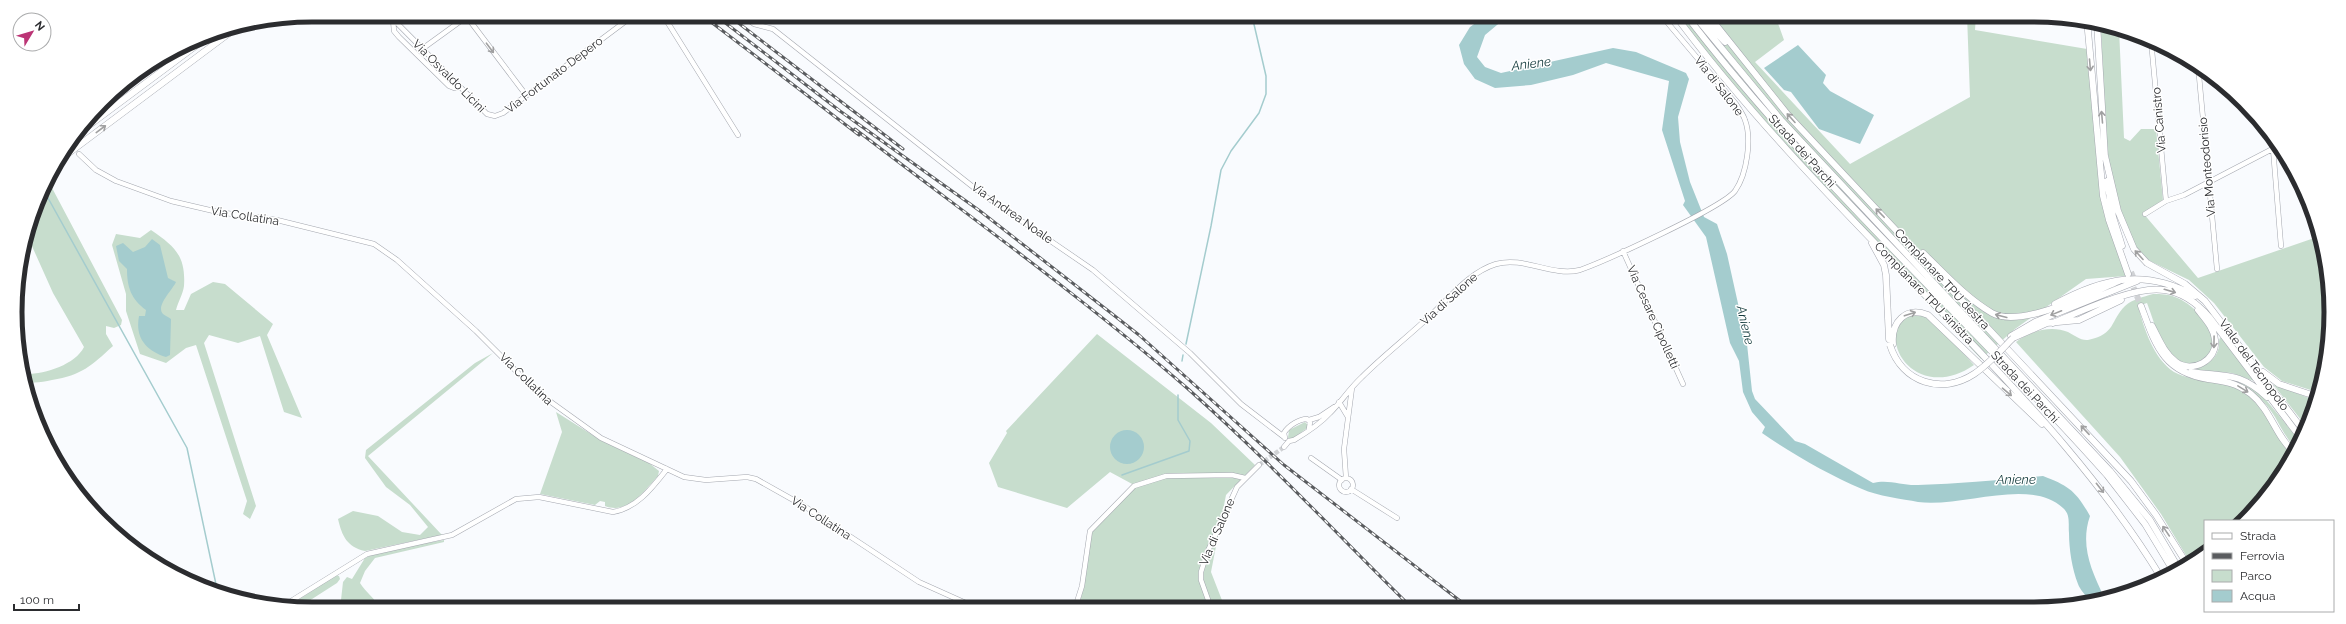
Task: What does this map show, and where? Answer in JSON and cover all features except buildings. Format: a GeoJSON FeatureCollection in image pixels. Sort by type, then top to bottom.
{"type":"FeatureCollection","features":[{"type":"Feature","properties":{"kind":"highway","name":"Complanare TPU sinistra"},"geometry":{"type":"LineString","coordinates":[[1682,22],[1754,111],[1851,217],[1998,371],[2075,458],[2109,499],[2139,541],[2158,574]]}},
{"type":"Feature","properties":{"kind":"highway","name":"Strada dei Parchi"},"geometry":{"type":"LineString","coordinates":[[1692,22],[1746,89],[1825,177],[2087,453],[2126,498],[2163,552],[2171,567]]}},
{"type":"Feature","properties":{"kind":"highway","name":"Strada dei Parchi"},"geometry":{"type":"LineString","coordinates":[[1700,22],[1750,85],[1796,136],[2101,461],[2150,520],[2176,564]]}},
{"type":"Feature","properties":{"kind":"highway"},"geometry":{"type":"LineString","coordinates":[[1705,22],[1770,94]]}},
{"type":"Feature","properties":{"kind":"highway","name":"Complanare TPU destra"},"geometry":{"type":"LineString","coordinates":[[1713,22],[1770,94],[2131,481],[2164,527],[2184,560]]}},
{"type":"Feature","properties":{"kind":"highway"},"geometry":{"type":"LineString","coordinates":[[2086,27],[2103,196],[2109,220],[2130,273],[2113,217],[2105,156],[2096,29]]}},
{"type":"Feature","properties":{"kind":"highway"},"geometry":{"type":"LineString","coordinates":[[71,152],[227,35]]}},
{"type":"Feature","properties":{"kind":"highway"},"geometry":{"type":"LineString","coordinates":[[93,123],[193,48]]}},
{"type":"Feature","properties":{"kind":"highway"},"geometry":{"type":"LineString","coordinates":[[2105,156],[2118,211],[2134,249],[2147,263],[2185,284],[2205,301]]}},
{"type":"Feature","properties":{"kind":"highway"},"geometry":{"type":"LineString","coordinates":[[1851,217],[1876,249],[1884,265],[1888,285],[1891,345],[1898,362],[1909,375],[1922,382],[1945,384],[1973,374],[2012,337],[2034,322],[2144,279]]}},
{"type":"Feature","properties":{"kind":"highway"},"geometry":{"type":"LineString","coordinates":[[1893,227],[1976,301],[1993,313],[2011,318],[2039,312],[2119,281],[2144,279],[2171,284],[2205,301]]}},
{"type":"Feature","properties":{"kind":"highway"},"geometry":{"type":"LineString","coordinates":[[2012,337],[2035,327],[2079,320],[2105,309],[2132,294],[2157,289],[2169,291],[2188,299],[2201,309],[2218,328],[2276,406]]}},
{"type":"Feature","properties":{"kind":"highway"},"geometry":{"type":"LineString","coordinates":[[2188,299],[2211,328],[2215,342],[2214,350],[2206,361],[2190,367],[2176,362],[2164,349],[2142,305],[2157,347],[2168,362],[2180,370],[2202,378],[2231,383],[2249,392],[2265,408],[2290,448]]}},
{"type":"Feature","properties":{"kind":"highway","name":"Viale del Tecnopolo"},"geometry":{"type":"LineString","coordinates":[[2205,301],[2248,354],[2300,426]]}},
{"type":"Feature","properties":{"kind":"highway"},"geometry":{"type":"LineString","coordinates":[[1891,345],[1892,334],[1899,319],[1912,312],[1928,315],[2075,458]]}},
{"type":"Feature","properties":{"kind":"highway"},"geometry":{"type":"LineString","coordinates":[[2248,354],[2267,376],[2279,384],[2312,395]]}},
{"type":"Feature","properties":{"kind":"highway"},"geometry":{"type":"LineString","coordinates":[[2180,370],[2217,374],[2242,379],[2255,386],[2276,406]]}},
{"type":"Feature","properties":{"kind":"highway","name":"Viale del Tecnopolo"},"geometry":{"type":"LineString","coordinates":[[2276,406],[2297,433]]}},
{"type":"Feature","properties":{"kind":"highway"},"geometry":{"type":"LineString","coordinates":[[2163,552],[2170,568]]}},
{"type":"Feature","properties":{"kind":"street"},"geometry":{"type":"LineString","coordinates":[[391,22],[394,31],[449,86],[454,88],[460,87]]}},
{"type":"Feature","properties":{"kind":"street","name":"Via Osvaldo Licini"},"geometry":{"type":"LineString","coordinates":[[395,22],[460,87],[492,116]]}},
{"type":"Feature","properties":{"kind":"street"},"geometry":{"type":"LineString","coordinates":[[422,49],[460,22]]}},
{"type":"Feature","properties":{"kind":"street"},"geometry":{"type":"LineString","coordinates":[[472,22],[526,95]]}},
{"type":"Feature","properties":{"kind":"street","name":"Via Fortunato Depero"},"geometry":{"type":"LineString","coordinates":[[492,116],[500,115],[625,22]]}},
{"type":"Feature","properties":{"kind":"street"},"geometry":{"type":"LineString","coordinates":[[667,22],[738,135]]}},
{"type":"Feature","properties":{"kind":"street","name":"Via Andrea Noale"},"geometry":{"type":"LineString","coordinates":[[751,22],[773,29],[982,194],[1093,270],[1190,354],[1241,404],[1284,437]]}},
{"type":"Feature","properties":{"kind":"street","name":"Via di Salone"},"geometry":{"type":"LineString","coordinates":[[1284,447],[1289,441],[1294,440],[1333,410],[1353,386],[1461,286],[1483,270],[1506,263],[1570,272],[1589,267],[1715,205],[1734,192],[1742,176],[1748,139],[1745,119],[1736,104],[1667,22]]}},
{"type":"Feature","properties":{"kind":"street","name":"Via Canistro"},"geometry":{"type":"LineString","coordinates":[[2152,47],[2166,201]]}},
{"type":"Feature","properties":{"kind":"street","name":"Via Monteodorisio"},"geometry":{"type":"LineString","coordinates":[[2199,74],[2217,269]]}},
{"type":"Feature","properties":{"kind":"street"},"geometry":{"type":"LineString","coordinates":[[2145,214],[2166,201],[2184,195],[2273,149],[2281,246]]}},
{"type":"Feature","properties":{"kind":"street","name":"Via Collatina"},"geometry":{"type":"LineString","coordinates":[[79,154],[96,170],[116,181],[171,201],[218,212],[277,220],[374,244],[397,260],[492,345],[537,392],[601,438],[684,477],[697,480],[747,477],[756,479],[804,506],[919,582],[964,602]]}},
{"type":"Feature","properties":{"kind":"street","name":"Via Cesare Cipolletti"},"geometry":{"type":"LineString","coordinates":[[1623,251],[1683,384]]}},
{"type":"Feature","properties":{"kind":"street"},"geometry":{"type":"LineString","coordinates":[[1351,489],[1348,492],[1341,490],[1340,484],[1344,479],[1344,449],[1353,386]]}},
{"type":"Feature","properties":{"kind":"street"},"geometry":{"type":"LineString","coordinates":[[1339,402],[1347,408],[1348,417]]}},
{"type":"Feature","properties":{"kind":"street","name":"Via di Salone"},"geometry":{"type":"LineString","coordinates":[[1286,429],[1302,419],[1308,420],[1319,417],[1339,402]]}},
{"type":"Feature","properties":{"kind":"street"},"geometry":{"type":"LineString","coordinates":[[1333,410],[1342,412],[1348,417]]}},
{"type":"Feature","properties":{"kind":"street"},"geometry":{"type":"LineString","coordinates":[[1308,420],[1311,425],[1308,430]]}},
{"type":"Feature","properties":{"kind":"street"},"geometry":{"type":"LineString","coordinates":[[1271,428],[1286,429],[1284,437],[1289,441]]}},
{"type":"Feature","properties":{"kind":"street"},"geometry":{"type":"LineString","coordinates":[[1311,458],[1344,479],[1352,481],[1351,489]]}},
{"type":"Feature","properties":{"kind":"street","name":"Via di Salone"},"geometry":{"type":"LineString","coordinates":[[1209,602],[1202,584],[1202,568],[1233,494],[1244,478],[1259,465]]}},
{"type":"Feature","properties":{"kind":"street"},"geometry":{"type":"LineString","coordinates":[[291,601],[367,554],[452,535],[516,498],[539,497],[613,512],[623,510],[631,507],[667,470]]}},
{"type":"Feature","properties":{"kind":"street"},"geometry":{"type":"LineString","coordinates":[[1078,602],[1082,586],[1090,530],[1134,486],[1166,476],[1232,475],[1244,478]]}},
{"type":"Feature","properties":{"kind":"street"},"geometry":{"type":"LineString","coordinates":[[1351,489],[1396,518]]}},
{"type":"Feature","properties":{"kind":"green space"},"geometry":{"type":"Polygon","coordinates":[[[1676,22],[1778,22],[1784,40],[1755,62],[1850,164],[1970,97],[1967,22],[1976,22],[1975,30],[2087,49],[2107,220],[2126,276],[2086,279],[2015,329],[1981,359],[1809,178],[1676,22]]]}},
{"type":"Feature","properties":{"kind":"green space"},"geometry":{"type":"Polygon","coordinates":[[[2101,30],[2119,35],[2124,138],[2130,141],[2141,129],[2156,129],[2163,200],[2143,213],[2198,278],[2314,238],[2322,274],[2324,312],[2322,350],[2313,391],[2282,381],[2264,367],[2214,303],[2189,280],[2150,261],[2136,247],[2120,210],[2113,184],[2106,143],[2101,30]]]}},
{"type":"Feature","properties":{"kind":"green space"},"geometry":{"type":"Polygon","coordinates":[[[51,186],[122,320],[121,325],[114,328],[106,326],[106,334],[113,346],[86,369],[62,378],[31,382],[29,374],[40,373],[58,368],[74,359],[84,347],[53,293],[31,243],[37,219],[51,186]]]}},
{"type":"Feature","properties":{"kind":"green space"},"geometry":{"type":"Polygon","coordinates":[[[151,230],[166,241],[177,252],[181,259],[184,275],[184,286],[176,310],[184,310],[191,294],[213,282],[225,284],[273,324],[267,335],[302,418],[284,412],[260,336],[238,343],[209,335],[204,343],[256,506],[250,519],[243,514],[247,501],[196,345],[186,348],[166,363],[140,354],[126,311],[126,294],[112,245],[116,234],[140,238],[151,230]]]}},
{"type":"Feature","properties":{"kind":"green space"},"geometry":{"type":"Polygon","coordinates":[[[2153,294],[2164,294],[2182,300],[2195,310],[2206,323],[2212,337],[2212,345],[2205,358],[2194,364],[2187,364],[2181,362],[2166,349],[2156,329],[2147,303],[2138,306],[2150,342],[2160,359],[2167,366],[2178,374],[2232,386],[2244,392],[2259,405],[2289,449],[2264,489],[2236,520],[2204,520],[2204,547],[2187,558],[2161,514],[2120,457],[2016,342],[2034,332],[2048,329],[2068,332],[2080,339],[2085,340],[2097,337],[2108,331],[2125,306],[2138,298],[2153,294]]]}},
{"type":"Feature","properties":{"kind":"green space"},"geometry":{"type":"Polygon","coordinates":[[[1910,315],[1924,316],[1936,323],[1974,365],[1953,375],[1934,377],[1918,373],[1906,363],[1898,351],[1896,338],[1899,325],[1910,315]]]}},
{"type":"Feature","properties":{"kind":"green space"},"geometry":{"type":"Polygon","coordinates":[[[1097,334],[1211,423],[1255,465],[1226,495],[1211,572],[1223,602],[1080,602],[1088,561],[1090,531],[1134,485],[1110,472],[1067,508],[998,487],[989,463],[1007,433],[1006,431],[1097,334]]]}},
{"type":"Feature","properties":{"kind":"green space"},"geometry":{"type":"Polygon","coordinates":[[[2220,338],[2222,338],[2254,381],[2232,373],[2194,370],[2205,365],[2217,354],[2220,338]]]}},
{"type":"Feature","properties":{"kind":"green space"},"geometry":{"type":"Polygon","coordinates":[[[493,353],[368,456],[442,535],[365,551],[354,547],[346,540],[341,531],[338,519],[353,511],[378,516],[402,532],[420,535],[428,527],[410,505],[386,487],[365,458],[366,450],[475,363],[493,353]]]}},
{"type":"Feature","properties":{"kind":"green space"},"geometry":{"type":"Polygon","coordinates":[[[2211,376],[2242,381],[2262,395],[2296,436],[2292,444],[2269,408],[2248,389],[2211,376]]]}},
{"type":"Feature","properties":{"kind":"green space"},"geometry":{"type":"Polygon","coordinates":[[[2273,384],[2311,399],[2302,422],[2273,384]]]}},
{"type":"Feature","properties":{"kind":"green space"},"geometry":{"type":"Polygon","coordinates":[[[556,412],[602,441],[649,463],[659,471],[658,476],[635,500],[621,507],[613,508],[605,506],[605,502],[600,501],[595,505],[540,494],[562,432],[556,412]]]}},
{"type":"Feature","properties":{"kind":"green space"},"geometry":{"type":"Polygon","coordinates":[[[1305,422],[1308,425],[1307,428],[1293,439],[1288,438],[1289,430],[1305,422]]]}},
{"type":"Feature","properties":{"kind":"green space"},"geometry":{"type":"Polygon","coordinates":[[[444,540],[444,542],[375,558],[365,571],[360,583],[376,602],[341,602],[343,582],[347,577],[352,579],[365,558],[381,551],[444,540]]]}},
{"type":"Feature","properties":{"kind":"green space"},"geometry":{"type":"Polygon","coordinates":[[[336,575],[339,576],[340,579],[337,583],[308,602],[296,601],[336,575]]]}},
{"type":"Feature","properties":{"kind":"water","name":"Aniene"},"geometry":{"type":"Polygon","coordinates":[[[1477,22],[1501,22],[1485,35],[1477,57],[1485,67],[1501,73],[1613,48],[1636,52],[1686,73],[1689,79],[1678,117],[1680,142],[1690,182],[1704,217],[1717,224],[1727,254],[1747,344],[1752,391],[1755,399],[1795,441],[1805,444],[1873,483],[1885,482],[1912,485],[1980,482],[2043,476],[2066,486],[2076,495],[2090,516],[2086,537],[2088,557],[2102,593],[2086,597],[2079,586],[2071,559],[2069,520],[2066,511],[2049,499],[2032,495],[2014,494],[1935,503],[1918,502],[1882,495],[1849,483],[1798,456],[1762,433],[1765,427],[1752,412],[1743,392],[1739,361],[1730,343],[1706,237],[1683,205],[1685,201],[1662,130],[1669,81],[1606,63],[1573,75],[1531,85],[1495,88],[1475,79],[1464,64],[1459,45],[1470,27],[1477,22]]]}},
{"type":"Feature","properties":{"kind":"water"},"geometry":{"type":"Polygon","coordinates":[[[1798,45],[1826,75],[1823,83],[1830,91],[1874,115],[1860,144],[1819,129],[1791,92],[1784,90],[1764,68],[1798,45]]]}},
{"type":"Feature","properties":{"kind":"water"},"geometry":{"type":"Polygon","coordinates":[[[152,239],[160,245],[168,278],[176,282],[161,306],[161,311],[163,314],[171,319],[170,355],[166,357],[152,351],[143,342],[140,336],[138,324],[139,316],[145,316],[146,310],[133,297],[129,287],[127,269],[119,261],[116,246],[123,243],[133,252],[145,247],[152,239]]]}},
{"type":"Feature","properties":{"kind":"water"},"geometry":{"type":"Polygon","coordinates":[[[1130,430],[1139,435],[1143,440],[1143,454],[1139,459],[1134,463],[1124,464],[1120,463],[1111,454],[1110,444],[1111,440],[1120,431],[1130,430]]]}},
{"type":"Feature","properties":{"kind":"waterway"},"geometry":{"type":"LineString","coordinates":[[1186,344],[1211,226],[1221,170],[1231,151],[1259,113],[1266,94],[1266,76],[1253,22]]}},
{"type":"Feature","properties":{"kind":"waterway"},"geometry":{"type":"LineString","coordinates":[[47,195],[187,448],[216,586]]}},
{"type":"Feature","properties":{"kind":"waterway"},"geometry":{"type":"LineString","coordinates":[[1182,361],[1183,355]]}},
{"type":"Feature","properties":{"kind":"waterway"},"geometry":{"type":"LineString","coordinates":[[1122,475],[1189,451],[1190,441],[1178,420],[1178,395]]}},
{"type":"Feature","properties":{"kind":"tunnel"},"geometry":{"type":"LineString","coordinates":[[74,147],[79,154]]}},
{"type":"Feature","properties":{"kind":"tunnel"},"geometry":{"type":"LineString","coordinates":[[2131,272],[2136,284]]}},
{"type":"Feature","properties":{"kind":"tunnel"},"geometry":{"type":"LineString","coordinates":[[2130,279],[2141,306]]}},
{"type":"Feature","properties":{"kind":"tunnel"},"geometry":{"type":"LineString","coordinates":[[1259,465],[1284,447]]}},
{"type":"Feature","properties":{"kind":"railway"},"geometry":{"type":"LineString","coordinates":[[711,22],[859,135]]}},
{"type":"Feature","properties":{"kind":"railway"},"geometry":{"type":"LineString","coordinates":[[724,22],[840,111],[980,211],[1139,335],[1284,465],[1462,602]]}},
{"type":"Feature","properties":{"kind":"railway"},"geometry":{"type":"LineString","coordinates":[[737,22],[903,149]]}},
{"type":"Feature","properties":{"kind":"railway"},"geometry":{"type":"LineString","coordinates":[[855,129],[1065,288],[1187,388],[1273,468],[1406,602]]}}]}
